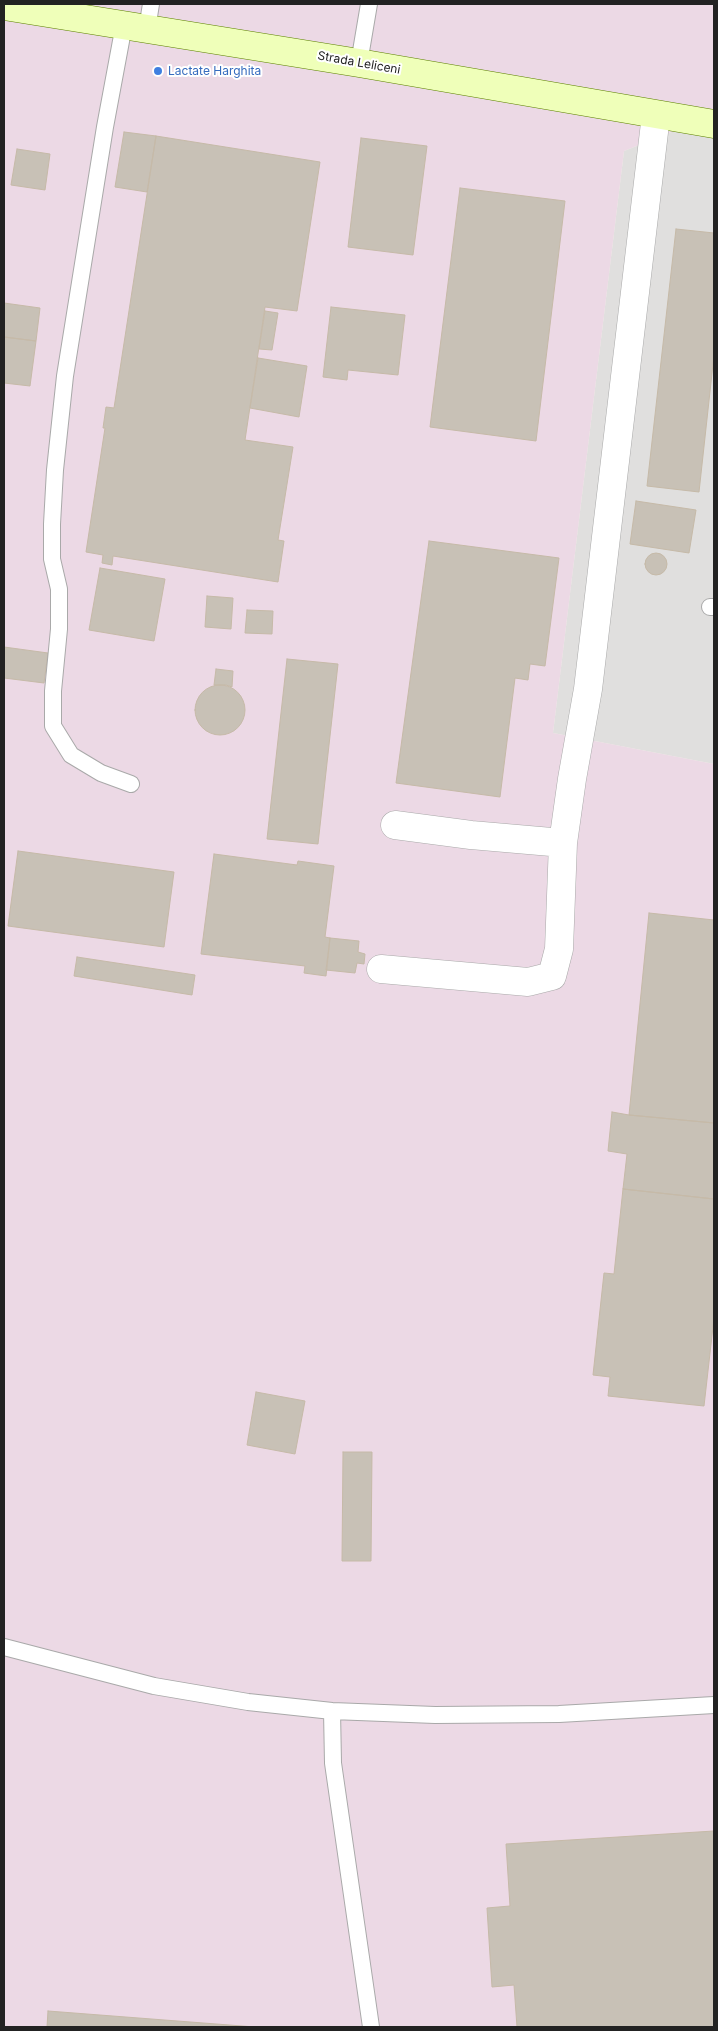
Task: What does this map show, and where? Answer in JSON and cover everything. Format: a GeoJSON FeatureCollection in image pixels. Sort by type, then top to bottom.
{"type":"FeatureCollection","features":[{"type":"Feature","properties":{"kind":"main road","name":"Strada Leliceni"},"geometry":{"type":"LineString","coordinates":[[4,6],[141,19],[359,63],[714,124]]}},
{"type":"Feature","properties":{"kind":"street"},"geometry":{"type":"LineString","coordinates":[[381,969],[528,982],[552,976],[559,949],[563,843],[588,689],[656,115]]}},
{"type":"Feature","properties":{"kind":"street"},"geometry":{"type":"LineString","coordinates":[[395,825],[471,835],[563,843]]}},
{"type":"Feature","properties":{"kind":"lane"},"geometry":{"type":"LineString","coordinates":[[359,63],[369,4]]}},
{"type":"Feature","properties":{"kind":"lane"},"geometry":{"type":"LineString","coordinates":[[130,784],[101,773],[71,755],[53,726],[53,691],[59,629],[59,589],[52,559],[52,524],[65,376],[105,127],[141,19]]}},
{"type":"Feature","properties":{"kind":"lane"},"geometry":{"type":"LineString","coordinates":[[4,1647],[154,1686],[248,1702],[332,1711],[436,1715],[558,1714],[714,1705]]}},
{"type":"Feature","properties":{"kind":"lane"},"geometry":{"type":"LineString","coordinates":[[332,1711],[334,1763],[371,2027]]}},
{"type":"Feature","properties":{"kind":"shaded area"},"geometry":{"type":"Polygon","coordinates":[[[4,4],[714,4],[714,115],[624,151],[553,733],[714,764],[714,2027],[4,2027],[4,4]]]}},
{"type":"Feature","properties":{"kind":"shaded area"},"geometry":{"type":"Polygon","coordinates":[[[714,115],[714,764],[553,733],[624,151],[714,115]]]}},
{"type":"Feature","properties":{"kind":"building"},"geometry":{"type":"Polygon","coordinates":[[[124,132],[156,136],[147,192],[115,187],[124,132]]]}},
{"type":"Feature","properties":{"kind":"building"},"geometry":{"type":"Polygon","coordinates":[[[156,136],[320,162],[297,311],[265,307],[245,440],[293,447],[278,540],[284,541],[278,582],[113,556],[112,565],[102,563],[103,555],[86,552],[105,428],[103,428],[106,407],[114,408],[156,136]]]}},
{"type":"Feature","properties":{"kind":"building"},"geometry":{"type":"Polygon","coordinates":[[[361,138],[427,146],[413,255],[348,247],[361,138]]]}},
{"type":"Feature","properties":{"kind":"building"},"geometry":{"type":"Polygon","coordinates":[[[17,149],[50,154],[45,190],[11,185],[17,149]]]}},
{"type":"Feature","properties":{"kind":"building"},"geometry":{"type":"Polygon","coordinates":[[[460,188],[565,201],[536,441],[430,427],[460,188]]]}},
{"type":"Feature","properties":{"kind":"building"},"geometry":{"type":"Polygon","coordinates":[[[676,229],[714,233],[714,355],[699,492],[647,486],[676,229]]]}},
{"type":"Feature","properties":{"kind":"building"},"geometry":{"type":"Polygon","coordinates":[[[4,303],[40,308],[36,341],[4,337],[4,303]]]}},
{"type":"Feature","properties":{"kind":"building"},"geometry":{"type":"Polygon","coordinates":[[[331,307],[405,315],[398,375],[348,370],[347,380],[323,377],[331,307]]]}},
{"type":"Feature","properties":{"kind":"building"},"geometry":{"type":"Polygon","coordinates":[[[265,311],[278,313],[272,350],[259,349],[265,311]]]}},
{"type":"Feature","properties":{"kind":"building"},"geometry":{"type":"Polygon","coordinates":[[[4,337],[36,341],[30,386],[4,383],[4,337]]]}},
{"type":"Feature","properties":{"kind":"building"},"geometry":{"type":"Polygon","coordinates":[[[258,358],[307,366],[299,417],[250,408],[258,358]]]}},
{"type":"Feature","properties":{"kind":"building"},"geometry":{"type":"Polygon","coordinates":[[[636,501],[696,510],[689,553],[630,544],[636,501]]]}},
{"type":"Feature","properties":{"kind":"building"},"geometry":{"type":"Polygon","coordinates":[[[429,541],[559,558],[545,666],[530,664],[528,680],[515,678],[500,797],[396,783],[429,541]]]}},
{"type":"Feature","properties":{"kind":"building"},"geometry":{"type":"Polygon","coordinates":[[[656,553],[664,556],[667,564],[664,572],[656,575],[648,572],[645,564],[648,556],[656,553]]]}},
{"type":"Feature","properties":{"kind":"building"},"geometry":{"type":"Polygon","coordinates":[[[100,568],[165,579],[154,641],[89,630],[100,568]]]}},
{"type":"Feature","properties":{"kind":"building"},"geometry":{"type":"Polygon","coordinates":[[[207,596],[233,598],[231,629],[205,627],[207,596]]]}},
{"type":"Feature","properties":{"kind":"building"},"geometry":{"type":"Polygon","coordinates":[[[247,610],[273,611],[272,634],[245,633],[247,610]]]}},
{"type":"Feature","properties":{"kind":"building"},"geometry":{"type":"Polygon","coordinates":[[[4,647],[48,653],[44,683],[4,678],[4,647]]]}},
{"type":"Feature","properties":{"kind":"building"},"geometry":{"type":"Polygon","coordinates":[[[287,659],[338,664],[318,844],[267,839],[287,659]]]}},
{"type":"Feature","properties":{"kind":"building"},"geometry":{"type":"Polygon","coordinates":[[[216,669],[233,671],[232,687],[214,685],[216,669]]]}},
{"type":"Feature","properties":{"kind":"building"},"geometry":{"type":"Polygon","coordinates":[[[225,685],[238,692],[244,700],[244,720],[238,728],[230,734],[215,735],[202,728],[196,720],[195,705],[202,692],[210,686],[225,685]]]}},
{"type":"Feature","properties":{"kind":"building"},"geometry":{"type":"Polygon","coordinates":[[[18,851],[174,872],[164,947],[8,926],[18,851]]]}},
{"type":"Feature","properties":{"kind":"building"},"geometry":{"type":"Polygon","coordinates":[[[214,854],[297,865],[298,861],[334,866],[325,937],[330,938],[326,976],[304,973],[305,966],[201,954],[214,854]]]}},
{"type":"Feature","properties":{"kind":"building"},"geometry":{"type":"Polygon","coordinates":[[[649,913],[714,920],[714,1123],[629,1115],[649,913]]]}},
{"type":"Feature","properties":{"kind":"building"},"geometry":{"type":"Polygon","coordinates":[[[330,938],[359,941],[358,952],[365,954],[364,964],[357,963],[355,973],[326,970],[330,938]]]}},
{"type":"Feature","properties":{"kind":"building"},"geometry":{"type":"Polygon","coordinates":[[[77,957],[195,975],[192,995],[74,976],[77,957]]]}},
{"type":"Feature","properties":{"kind":"building"},"geometry":{"type":"Polygon","coordinates":[[[612,1112],[714,1123],[714,1199],[623,1189],[627,1154],[608,1151],[612,1112]]]}},
{"type":"Feature","properties":{"kind":"building"},"geometry":{"type":"Polygon","coordinates":[[[623,1189],[714,1199],[714,1318],[704,1406],[608,1396],[610,1377],[593,1375],[604,1273],[614,1274],[623,1189]]]}},
{"type":"Feature","properties":{"kind":"building"},"geometry":{"type":"Polygon","coordinates":[[[256,1392],[305,1401],[295,1454],[247,1445],[256,1392]]]}},
{"type":"Feature","properties":{"kind":"building"},"geometry":{"type":"Polygon","coordinates":[[[343,1452],[372,1452],[371,1561],[342,1561],[343,1452]]]}},
{"type":"Feature","properties":{"kind":"building"},"geometry":{"type":"Polygon","coordinates":[[[714,1831],[714,2027],[517,2027],[514,1985],[492,1987],[487,1908],[510,1906],[506,1844],[714,1831]]]}},
{"type":"Feature","properties":{"kind":"building"},"geometry":{"type":"Polygon","coordinates":[[[48,2011],[255,2027],[47,2027],[48,2011]]]}},
{"type":"Feature","properties":{"kind":"place","name":"Lactate Harghita"},"geometry":{"type":"Point","coordinates":[158,71]}}]}
